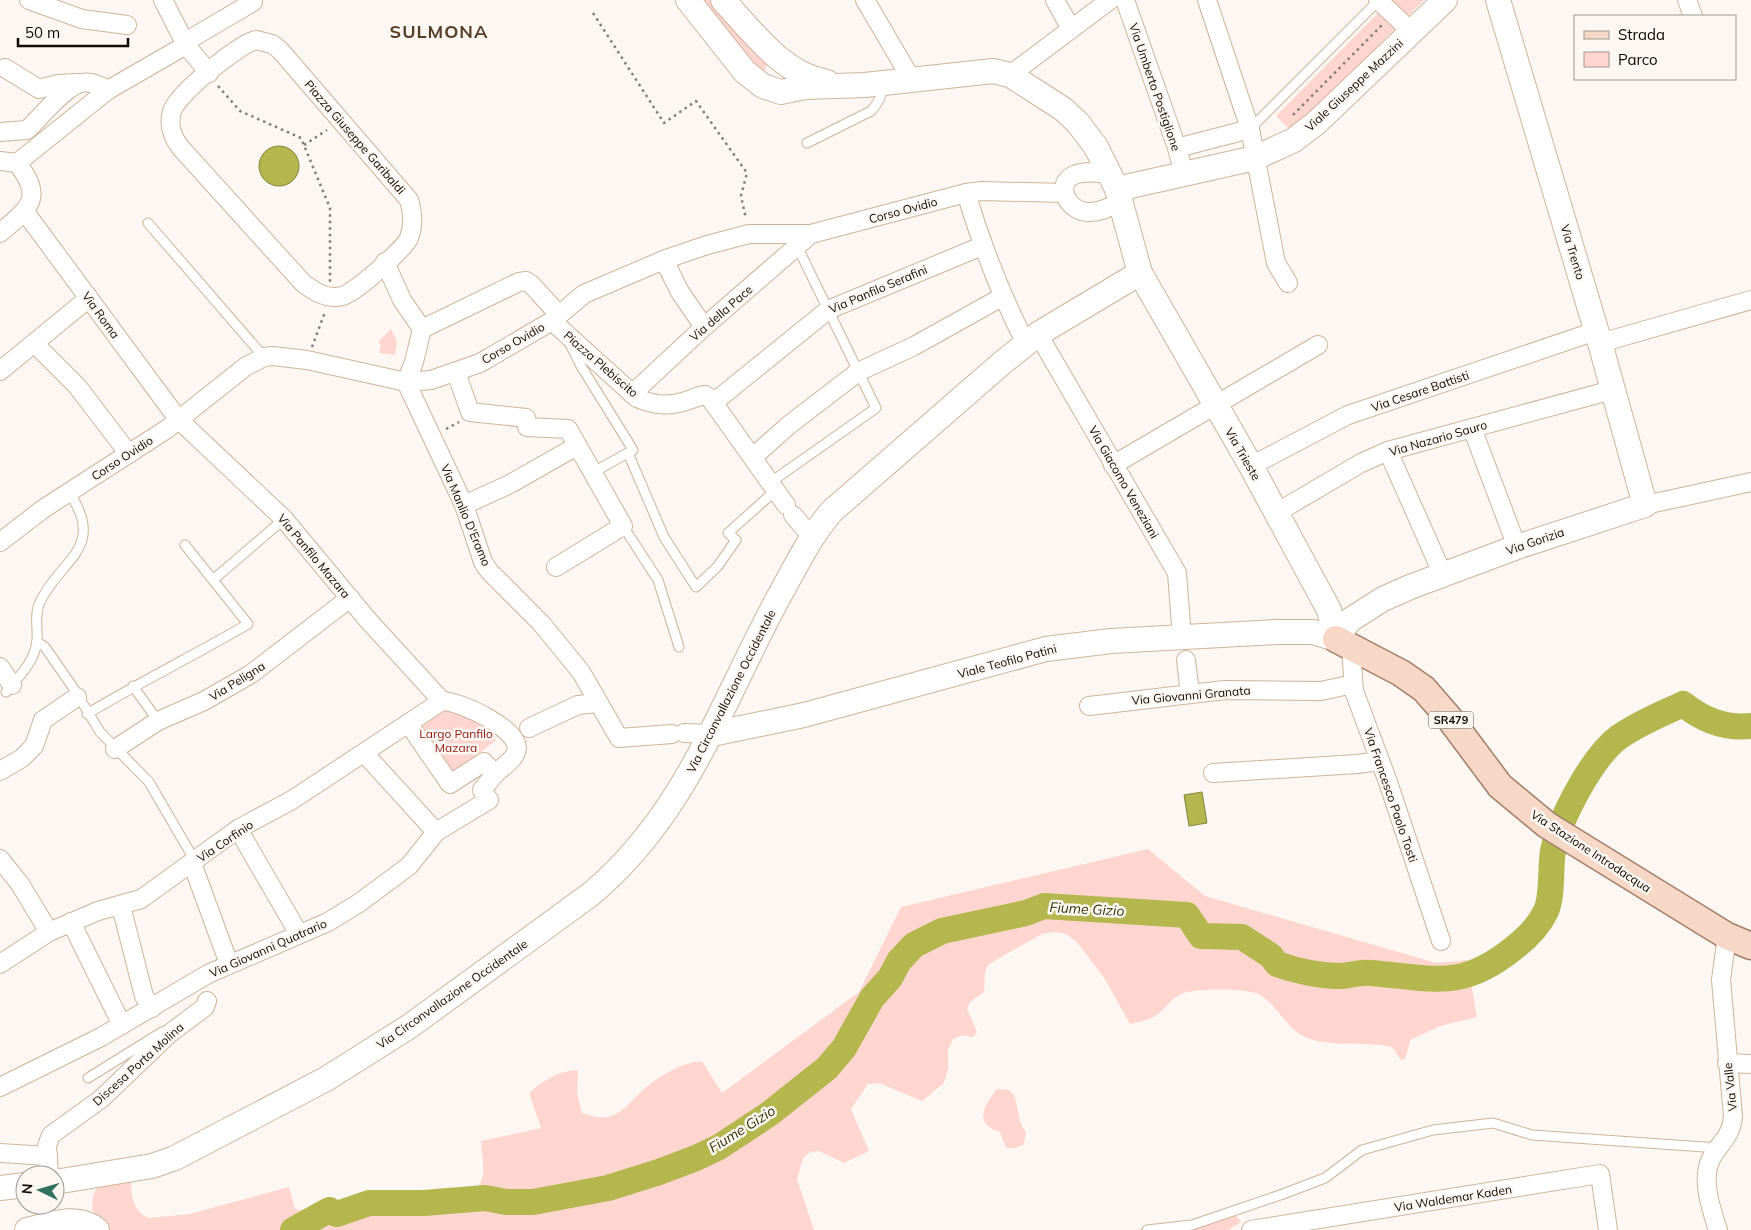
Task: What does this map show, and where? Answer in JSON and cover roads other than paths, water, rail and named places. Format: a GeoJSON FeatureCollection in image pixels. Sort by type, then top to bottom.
{"type":"FeatureCollection","features":[{"type":"Feature","properties":{"kind":"main road"},"geometry":{"type":"LineString","coordinates":[[688,0],[752,80],[771,90],[781,92],[806,86],[882,83],[978,71],[993,71],[1010,75],[1046,96],[1078,122],[1096,147],[1116,188],[1140,273]]}},
{"type":"Feature","properties":{"kind":"main road"},"geometry":{"type":"LineString","coordinates":[[723,0],[770,50],[805,76],[843,86]]}},
{"type":"Feature","properties":{"kind":"main road","name":"Viale Giuseppe Mazzini"},"geometry":{"type":"LineString","coordinates":[[1116,188],[1255,158],[1294,140],[1316,123],[1444,0]]}},
{"type":"Feature","properties":{"kind":"main road","name":"Via Trento"},"geometry":{"type":"LineString","coordinates":[[1498,0],[1598,337],[1645,505]]}},
{"type":"Feature","properties":{"kind":"main road"},"geometry":{"type":"LineString","coordinates":[[752,80],[760,80],[770,75],[773,65],[770,50]]}},
{"type":"Feature","properties":{"kind":"main road","name":"Via Circonvallazione Occidentale"},"geometry":{"type":"LineString","coordinates":[[65,1180],[144,1167],[175,1158],[326,1079],[410,1026],[570,910],[619,871],[670,807],[712,734],[769,615],[812,537],[832,511],[850,493],[1032,339],[1140,273]]}},
{"type":"Feature","properties":{"kind":"main road","name":"Via Trieste"},"geometry":{"type":"LineString","coordinates":[[1140,273],[1276,513],[1329,610],[1344,643]]}},
{"type":"Feature","properties":{"kind":"main road","name":"Via Gorizia"},"geometry":{"type":"LineString","coordinates":[[1344,643],[1350,620],[1392,595],[1517,547],[1645,505]]}},
{"type":"Feature","properties":{"kind":"main road","name":"Viale Teofilo Patini"},"geometry":{"type":"LineString","coordinates":[[712,734],[804,715],[1046,649],[1111,641],[1301,632],[1324,634],[1344,643]]}},
{"type":"Feature","properties":{"kind":"main road","name":"Via Stazione Introdacqua"},"geometry":{"type":"LineString","coordinates":[[1344,643],[1401,673],[1424,689],[1446,714],[1500,786],[1546,825],[1727,936],[1751,946]]}},
{"type":"Feature","properties":{"kind":"main road"},"geometry":{"type":"LineString","coordinates":[[0,1188],[15,1186]]}},
{"type":"Feature","properties":{"kind":"main road"},"geometry":{"type":"LineString","coordinates":[[27,1230],[75,1221],[89,1228]]}},
{"type":"Feature","properties":{"kind":"street"},"geometry":{"type":"LineString","coordinates":[[29,0],[82,19],[127,25]]}},
{"type":"Feature","properties":{"kind":"street"},"geometry":{"type":"LineString","coordinates":[[163,0],[185,44],[208,73]]}},
{"type":"Feature","properties":{"kind":"street"},"geometry":{"type":"LineString","coordinates":[[865,0],[912,80]]}},
{"type":"Feature","properties":{"kind":"street"},"geometry":{"type":"LineString","coordinates":[[1054,0],[1070,29]]}},
{"type":"Feature","properties":{"kind":"street"},"geometry":{"type":"LineString","coordinates":[[1010,75],[1110,0]]}},
{"type":"Feature","properties":{"kind":"street","name":"Via Umberto Postiglione"},"geometry":{"type":"LineString","coordinates":[[1125,0],[1177,148],[1184,174]]}},
{"type":"Feature","properties":{"kind":"street"},"geometry":{"type":"LineString","coordinates":[[1207,0],[1250,129],[1276,263],[1288,283]]}},
{"type":"Feature","properties":{"kind":"street"},"geometry":{"type":"LineString","coordinates":[[1378,0],[1412,32]]}},
{"type":"Feature","properties":{"kind":"street"},"geometry":{"type":"LineString","coordinates":[[1687,0],[1693,15]]}},
{"type":"Feature","properties":{"kind":"street"},"geometry":{"type":"LineString","coordinates":[[0,233],[25,212],[31,198],[31,181],[9,162],[108,90],[254,1]]}},
{"type":"Feature","properties":{"kind":"street","name":"Piazza Giuseppe Garibaldi"},"geometry":{"type":"LineString","coordinates":[[256,40],[272,44],[339,118],[409,200],[413,221],[408,239],[355,290],[343,296],[317,294],[303,283],[174,139],[170,124],[173,108],[208,73],[246,43],[256,40]]}},
{"type":"Feature","properties":{"kind":"street"},"geometry":{"type":"LineString","coordinates":[[5,68],[39,89],[58,84],[79,83],[98,84],[108,90]]}},
{"type":"Feature","properties":{"kind":"street"},"geometry":{"type":"LineString","coordinates":[[0,132],[27,130],[60,98],[79,83]]}},
{"type":"Feature","properties":{"kind":"street"},"geometry":{"type":"LineString","coordinates":[[1177,148],[1250,129]]}},
{"type":"Feature","properties":{"kind":"street"},"geometry":{"type":"LineString","coordinates":[[1081,172],[1116,188],[1101,210],[1086,212],[1077,210],[1068,203],[1064,193],[1067,180],[1081,172]]}},
{"type":"Feature","properties":{"kind":"street","name":"Corso Ovidio"},"geometry":{"type":"LineString","coordinates":[[1,538],[129,454],[245,367],[264,358],[273,356],[307,360],[406,382],[431,380],[480,363],[558,322],[584,294],[664,260],[707,245],[749,234],[811,234],[966,193],[982,191],[1064,193]]}},
{"type":"Feature","properties":{"kind":"street","name":"Via Giacomo Veneziani"},"geometry":{"type":"LineString","coordinates":[[966,193],[982,246],[1002,297],[1032,339],[1113,465],[1178,573],[1182,637]]}},
{"type":"Feature","properties":{"kind":"street","name":"Via Roma"},"geometry":{"type":"LineString","coordinates":[[25,212],[178,419]]}},
{"type":"Feature","properties":{"kind":"street","name":"Via della Pace"},"geometry":{"type":"LineString","coordinates":[[632,394],[704,327],[811,234]]}},
{"type":"Feature","properties":{"kind":"street","name":"Via Panfilo Serafini"},"geometry":{"type":"LineString","coordinates":[[712,400],[828,310],[982,246]]}},
{"type":"Feature","properties":{"kind":"street"},"geometry":{"type":"LineString","coordinates":[[664,260],[680,292],[704,327]]}},
{"type":"Feature","properties":{"kind":"street"},"geometry":{"type":"LineString","coordinates":[[386,262],[402,300],[422,328],[414,362],[406,382]]}},
{"type":"Feature","properties":{"kind":"street","name":"Piazza Plebiscito"},"geometry":{"type":"LineString","coordinates":[[422,328],[519,282],[526,281],[531,284],[558,322],[632,394],[652,404],[662,405],[687,401],[699,395],[705,395],[712,400]]}},
{"type":"Feature","properties":{"kind":"street"},"geometry":{"type":"LineString","coordinates":[[753,457],[789,425],[858,372],[914,346],[1002,297]]}},
{"type":"Feature","properties":{"kind":"street"},"geometry":{"type":"LineString","coordinates":[[0,371],[89,298]]}},
{"type":"Feature","properties":{"kind":"street","name":"Via Cesare Battisti"},"geometry":{"type":"LineString","coordinates":[[1250,466],[1348,415],[1598,337],[1751,300]]}},
{"type":"Feature","properties":{"kind":"street"},"geometry":{"type":"LineString","coordinates":[[35,344],[77,386],[129,454]]}},
{"type":"Feature","properties":{"kind":"street"},"geometry":{"type":"LineString","coordinates":[[1113,465],[1318,345]]}},
{"type":"Feature","properties":{"kind":"street"},"geometry":{"type":"LineString","coordinates":[[456,372],[470,412],[526,418],[527,427],[568,429],[623,526],[556,567]]}},
{"type":"Feature","properties":{"kind":"street","name":"Via Manlio D'Eramo"},"geometry":{"type":"LineString","coordinates":[[406,382],[464,505],[479,554],[489,572],[541,623],[581,672],[619,738],[712,734]]}},
{"type":"Feature","properties":{"kind":"street","name":"Via Nazario Sauro"},"geometry":{"type":"LineString","coordinates":[[1276,513],[1361,463],[1388,452],[1612,390]]}},
{"type":"Feature","properties":{"kind":"street"},"geometry":{"type":"LineString","coordinates":[[712,400],[781,498],[812,537]]}},
{"type":"Feature","properties":{"kind":"street","name":"Via Panfilo Mazara"},"geometry":{"type":"LineString","coordinates":[[178,419],[284,519],[350,598],[442,701]]}},
{"type":"Feature","properties":{"kind":"street"},"geometry":{"type":"LineString","coordinates":[[1472,428],[1517,547]]}},
{"type":"Feature","properties":{"kind":"street"},"geometry":{"type":"LineString","coordinates":[[464,505],[510,484],[577,446]]}},
{"type":"Feature","properties":{"kind":"street"},"geometry":{"type":"LineString","coordinates":[[1388,452],[1443,575]]}},
{"type":"Feature","properties":{"kind":"street","name":"Via Gorizia"},"geometry":{"type":"LineString","coordinates":[[1645,505],[1751,482]]}},
{"type":"Feature","properties":{"kind":"street","name":"Via Peligna"},"geometry":{"type":"LineString","coordinates":[[115,749],[158,720],[204,701],[251,674],[350,598]]}},
{"type":"Feature","properties":{"kind":"street","name":"Via Francesco Paolo Tosti"},"geometry":{"type":"LineString","coordinates":[[1344,643],[1353,684],[1440,941]]}},
{"type":"Feature","properties":{"kind":"street"},"geometry":{"type":"LineString","coordinates":[[1186,660],[1190,693]]}},
{"type":"Feature","properties":{"kind":"street"},"geometry":{"type":"LineString","coordinates":[[0,667],[9,688]]}},
{"type":"Feature","properties":{"kind":"street","name":"Via Giovanni Granata"},"geometry":{"type":"LineString","coordinates":[[1089,706],[1225,690],[1321,691],[1353,684]]}},
{"type":"Feature","properties":{"kind":"street"},"geometry":{"type":"LineString","coordinates":[[0,771],[22,758],[34,746],[43,720],[77,697]]}},
{"type":"Feature","properties":{"kind":"street"},"geometry":{"type":"LineString","coordinates":[[442,701],[458,703],[520,732]]}},
{"type":"Feature","properties":{"kind":"street","name":"Via Corfinio"},"geometry":{"type":"LineString","coordinates":[[0,964],[49,932],[98,911],[141,899],[238,830],[292,800],[442,701]]}},
{"type":"Feature","properties":{"kind":"street"},"geometry":{"type":"LineString","coordinates":[[520,732],[578,705],[600,703]]}},
{"type":"Feature","properties":{"kind":"street"},"geometry":{"type":"LineString","coordinates":[[408,723],[450,784],[484,762],[495,774],[516,754],[520,732]]}},
{"type":"Feature","properties":{"kind":"street"},"geometry":{"type":"LineString","coordinates":[[364,753],[436,832]]}},
{"type":"Feature","properties":{"kind":"street"},"geometry":{"type":"LineString","coordinates":[[1213,773],[1357,764],[1380,760]]}},
{"type":"Feature","properties":{"kind":"street","name":"Via Giovanni Quatrario"},"geometry":{"type":"LineString","coordinates":[[0,1087],[152,1008],[201,989],[229,964],[328,922],[359,903],[409,866],[436,832],[489,800],[482,790],[495,774]]}},
{"type":"Feature","properties":{"kind":"street"},"geometry":{"type":"LineString","coordinates":[[238,830],[299,934]]}},
{"type":"Feature","properties":{"kind":"street"},"geometry":{"type":"LineString","coordinates":[[0,859],[20,884],[49,932]]}},
{"type":"Feature","properties":{"kind":"street"},"geometry":{"type":"LineString","coordinates":[[193,862],[229,964]]}},
{"type":"Feature","properties":{"kind":"street"},"geometry":{"type":"LineString","coordinates":[[121,906],[144,996],[152,1008]]}},
{"type":"Feature","properties":{"kind":"street"},"geometry":{"type":"LineString","coordinates":[[72,922],[122,1025]]}},
{"type":"Feature","properties":{"kind":"street","name":"Via Valle"},"geometry":{"type":"LineString","coordinates":[[1713,1228],[1707,1179],[1708,1166],[1730,1135],[1733,1116],[1721,980],[1727,936]]}},
{"type":"Feature","properties":{"kind":"street","name":"Discesa Porta Molina"},"geometry":{"type":"LineString","coordinates":[[48,1165],[48,1140],[55,1131],[101,1099],[169,1034],[205,1007],[201,989]]}},
{"type":"Feature","properties":{"kind":"street"},"geometry":{"type":"LineString","coordinates":[[1727,1063],[1751,1064]]}},
{"type":"Feature","properties":{"kind":"street"},"geometry":{"type":"LineString","coordinates":[[0,1154],[48,1156]]}},
{"type":"Feature","properties":{"kind":"street","name":"Via Waldemar Kaden"},"geometry":{"type":"LineString","coordinates":[[1251,1230],[1600,1174],[1608,1230]]}},
{"type":"Feature","properties":{"kind":"lane"},"geometry":{"type":"LineString","coordinates":[[1250,129],[1378,0]]}},
{"type":"Feature","properties":{"kind":"lane"},"geometry":{"type":"LineString","coordinates":[[807,143],[871,111],[878,103],[882,94],[882,83]]}},
{"type":"Feature","properties":{"kind":"lane"},"geometry":{"type":"LineString","coordinates":[[148,223],[264,358]]}},
{"type":"Feature","properties":{"kind":"lane"},"geometry":{"type":"LineString","coordinates":[[628,454],[664,537],[696,587],[718,566],[736,540],[728,533],[781,498],[876,408],[797,246]]}},
{"type":"Feature","properties":{"kind":"lane"},"geometry":{"type":"LineString","coordinates":[[558,322],[581,366],[633,450],[592,473]]}},
{"type":"Feature","properties":{"kind":"lane"},"geometry":{"type":"LineString","coordinates":[[9,688],[32,660],[37,642],[36,612],[40,600],[82,545],[82,519],[69,492]]}},
{"type":"Feature","properties":{"kind":"lane"},"geometry":{"type":"LineString","coordinates":[[214,579],[284,519]]}},
{"type":"Feature","properties":{"kind":"lane"},"geometry":{"type":"LineString","coordinates":[[623,526],[658,580],[679,648]]}},
{"type":"Feature","properties":{"kind":"lane"},"geometry":{"type":"LineString","coordinates":[[87,714],[133,686],[248,624],[185,545]]}},
{"type":"Feature","properties":{"kind":"lane"},"geometry":{"type":"LineString","coordinates":[[37,642],[45,647],[87,714],[115,749],[149,782],[193,862]]}},
{"type":"Feature","properties":{"kind":"lane"},"geometry":{"type":"LineString","coordinates":[[133,686],[158,720]]}},
{"type":"Feature","properties":{"kind":"lane"},"geometry":{"type":"LineString","coordinates":[[88,1078],[160,1033],[165,1032],[169,1034]]}},
{"type":"Feature","properties":{"kind":"lane"},"geometry":{"type":"LineString","coordinates":[[1146,1230],[1192,1225],[1284,1194],[1325,1178],[1362,1150],[1433,1130],[1493,1123],[1532,1135],[1720,1148]]}},
{"type":"Feature","properties":{"kind":"waterway","name":"Fiume Gizio"},"geometry":{"type":"LineString","coordinates":[[293,1230],[329,1210],[337,1214],[369,1203],[424,1203],[485,1198],[506,1202],[533,1202],[608,1188],[696,1158],[719,1147],[769,1114],[827,1068],[844,1048],[872,998],[890,978],[899,961],[914,945],[942,931],[1026,913],[1044,906],[1187,915],[1201,936],[1242,937],[1271,956],[1277,964],[1317,974],[1341,976],[1367,973],[1430,979],[1462,976],[1478,971],[1495,962],[1519,944],[1540,922],[1550,898],[1553,851],[1562,822],[1588,773],[1609,746],[1619,737],[1642,723],[1683,704],[1698,715],[1723,725],[1751,726]]}},
{"type":"Feature","properties":{"kind":"district","name":"SULMONA"},"geometry":{"type":"Point","coordinates":[439,31]}},
{"type":"Feature","properties":{"kind":"park label","name":"Largo Panfilo Mazara"},"geometry":{"type":"Point","coordinates":[456,740]}}]}
